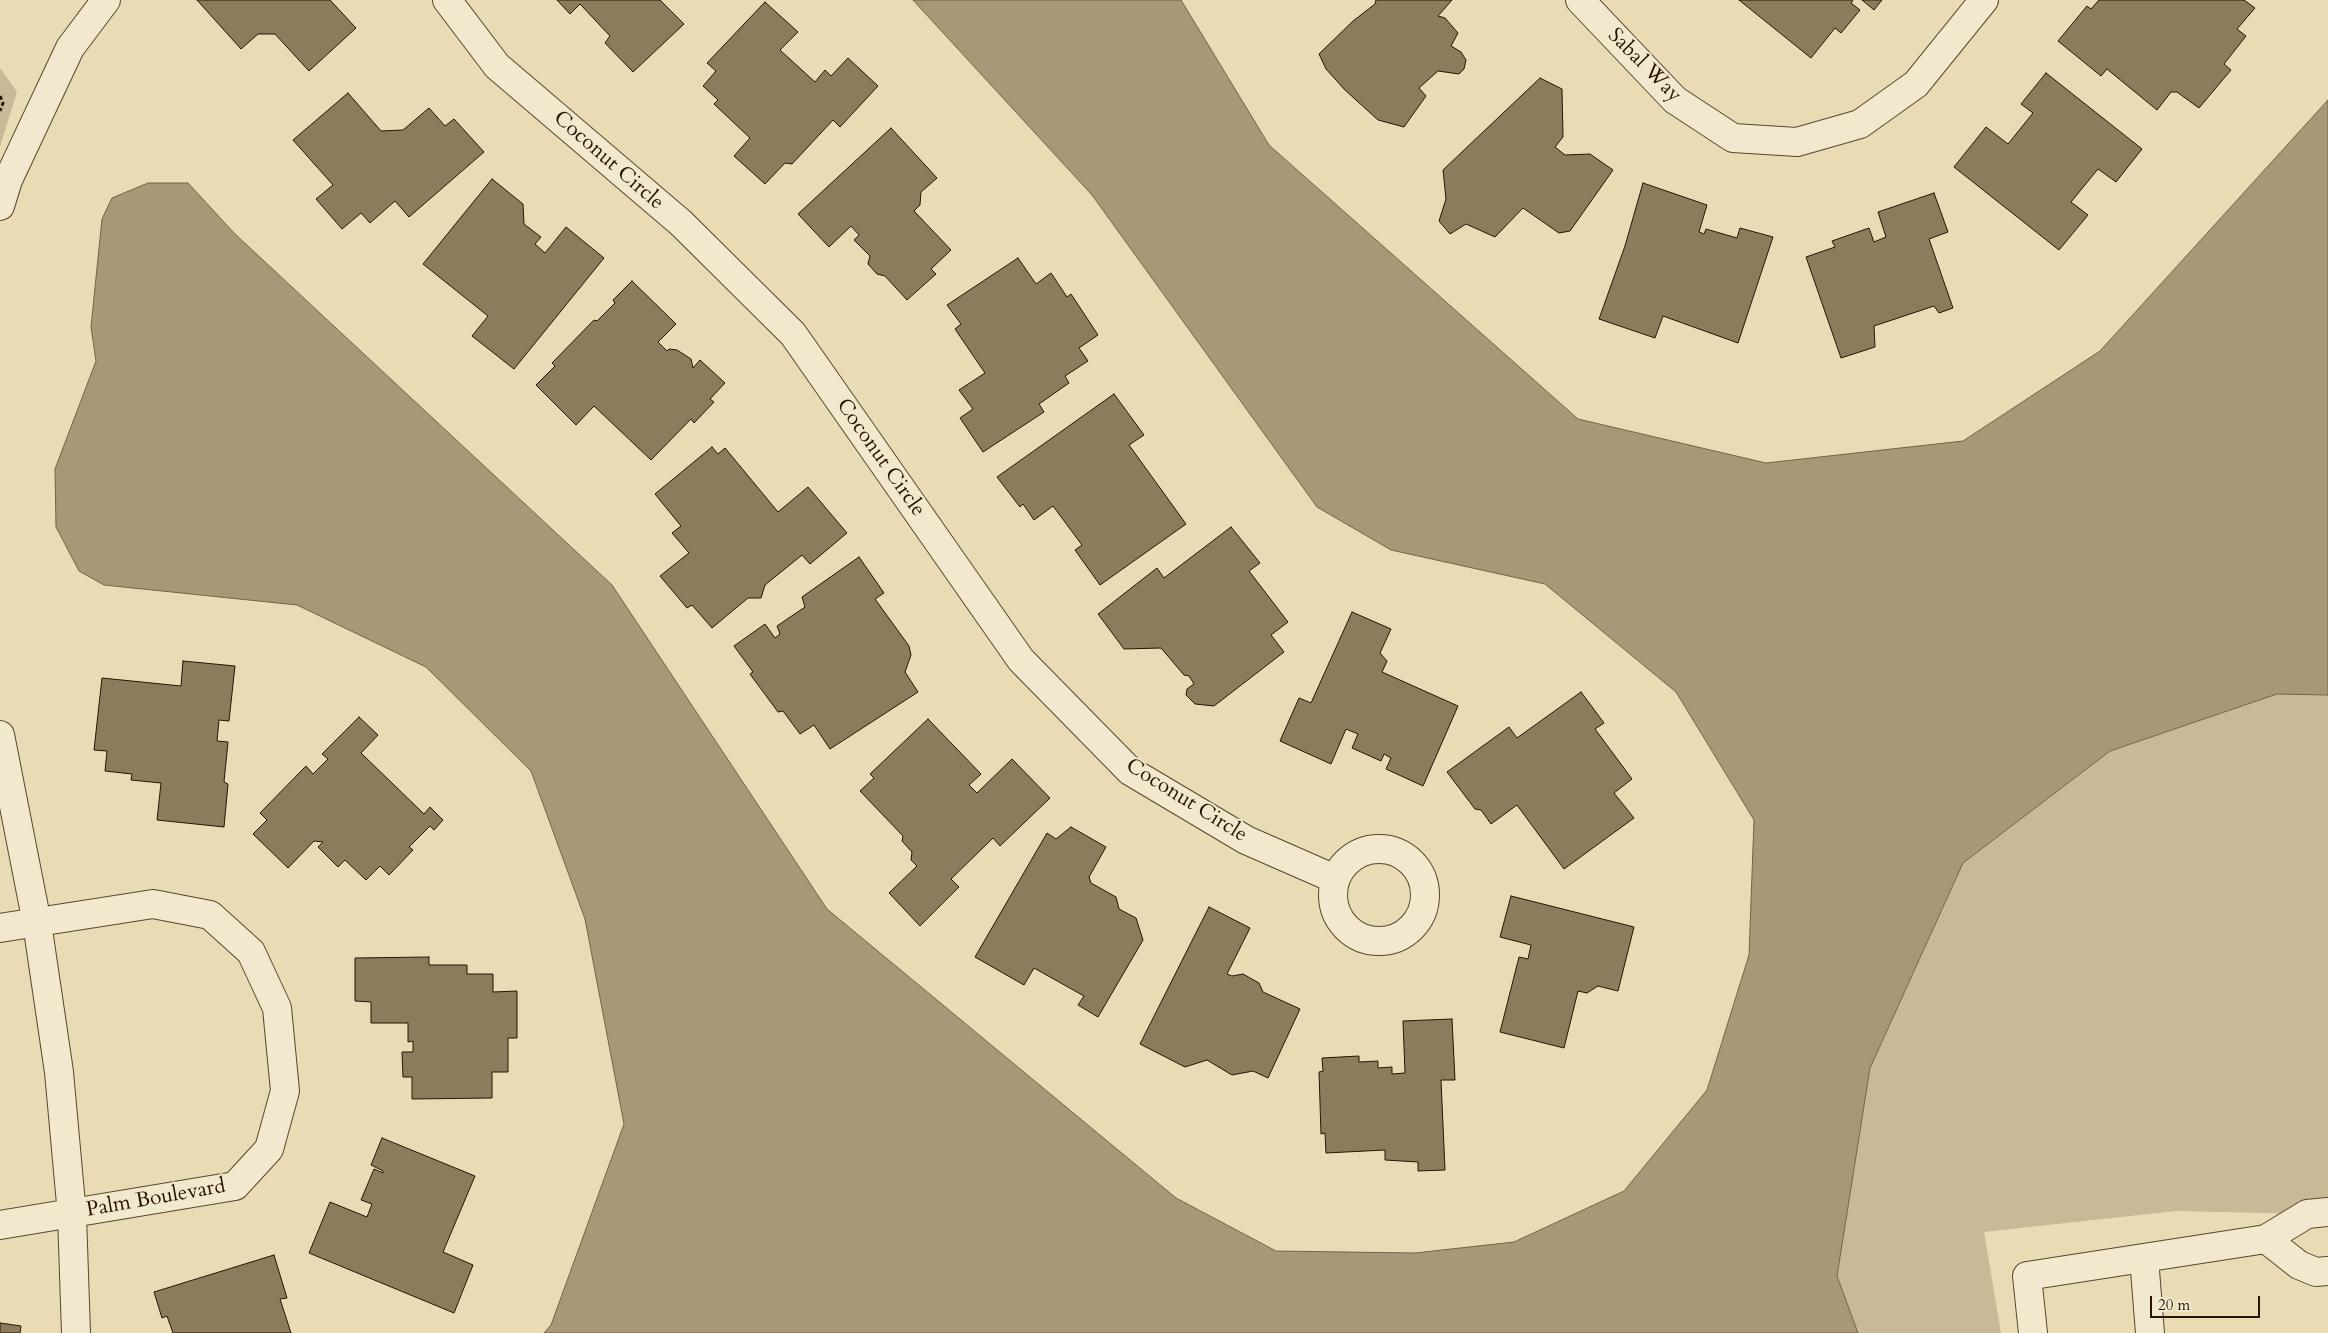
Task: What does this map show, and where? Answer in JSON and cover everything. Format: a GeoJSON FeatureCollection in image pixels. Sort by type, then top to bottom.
{"type":"FeatureCollection","features":[{"type":"Feature","properties":{"kind":"street"},"geometry":{"type":"LineString","coordinates":[[0,206],[8,180],[70,48],[106,0]]}},
{"type":"Feature","properties":{"kind":"street","name":"Coconut Circle"},"geometry":{"type":"LineString","coordinates":[[447,0],[497,66],[682,224],[793,334],[1022,660],[1130,770],[1246,840],[1335,879]]}},
{"type":"Feature","properties":{"kind":"street","name":"Sabal Way"},"geometry":{"type":"LineString","coordinates":[[1580,0],[1674,100],[1734,138],[1797,142],[1860,124],[1916,84],[1984,0]]}},
{"type":"Feature","properties":{"kind":"street","name":"Palm Boulevard"},"geometry":{"type":"LineString","coordinates":[[0,735],[37,923],[59,1072],[72,1215],[76,1333]]}},
{"type":"Feature","properties":{"kind":"street","name":"Palm Boulevard"},"geometry":{"type":"LineString","coordinates":[[0,928],[153,904],[210,915],[251,952],[277,1008],[285,1091],[269,1149],[235,1186],[0,1226]]}},
{"type":"Feature","properties":{"kind":"street"},"geometry":{"type":"LineString","coordinates":[[2033,1333],[2027,1276],[2266,1239],[2307,1214],[2328,1212]]}},
{"type":"Feature","properties":{"kind":"street"},"geometry":{"type":"LineString","coordinates":[[2266,1239],[2299,1265],[2316,1272],[2328,1271]]}},
{"type":"Feature","properties":{"kind":"street"},"geometry":{"type":"LineString","coordinates":[[2144,1258],[2150,1333]]}},
{"type":"Feature","properties":{"kind":"path"},"geometry":{"type":"LineString","coordinates":[[0,96],[3,103],[0,112]]}},
{"type":"Feature","properties":{"kind":"shaded area"},"geometry":{"type":"Polygon","coordinates":[[[913,0],[1181,0],[1269,145],[1578,419],[1766,463],[1963,441],[2100,351],[2328,100],[2328,695],[2277,694],[2110,751],[1963,863],[1870,1068],[1837,1276],[1858,1333],[544,1333],[551,1325],[624,1124],[585,919],[531,771],[426,667],[297,605],[104,585],[79,571],[56,527],[55,469],[96,361],[91,327],[102,219],[112,198],[148,183],[188,183],[235,234],[612,585],[827,909],[1176,1198],[1276,1251],[1415,1253],[1514,1242],[1624,1191],[1707,1090],[1749,955],[1754,820],[1676,692],[1545,584],[1391,550],[1317,507],[1092,195],[913,0]]]}},
{"type":"Feature","properties":{"kind":"shaded area"},"geometry":{"type":"Polygon","coordinates":[[[0,68],[17,92],[0,147],[0,68]]]}},
{"type":"Feature","properties":{"kind":"shaded area"},"geometry":{"type":"Polygon","coordinates":[[[2277,694],[2328,695],[2328,1212],[2307,1214],[2176,1211],[1984,1232],[2001,1333],[1858,1333],[1837,1276],[1870,1068],[1963,863],[2110,751],[2277,694]]]}},
{"type":"Feature","properties":{"kind":"building"},"geometry":{"type":"Polygon","coordinates":[[[197,0],[330,0],[356,28],[309,71],[275,34],[258,34],[241,49],[197,0]]]}},
{"type":"Feature","properties":{"kind":"building"},"geometry":{"type":"Polygon","coordinates":[[[557,0],[660,0],[684,24],[633,72],[605,43],[610,36],[580,4],[570,14],[557,0]]]}},
{"type":"Feature","properties":{"kind":"building"},"geometry":{"type":"Polygon","coordinates":[[[1376,0],[1452,0],[1438,16],[1445,18],[1458,33],[1451,46],[1461,52],[1466,60],[1464,69],[1459,74],[1438,71],[1419,88],[1426,96],[1404,127],[1378,120],[1345,90],[1326,69],[1319,54],[1353,21],[1375,4],[1376,0]]]}},
{"type":"Feature","properties":{"kind":"building"},"geometry":{"type":"Polygon","coordinates":[[[1739,0],[1853,0],[1851,3],[1860,10],[1841,33],[1835,28],[1811,58],[1739,0]]]}},
{"type":"Feature","properties":{"kind":"building"},"geometry":{"type":"Polygon","coordinates":[[[1862,0],[1882,0],[1874,10],[1862,0]]]}},
{"type":"Feature","properties":{"kind":"building"},"geometry":{"type":"Polygon","coordinates":[[[2099,0],[2244,0],[2255,8],[2237,29],[2246,36],[2224,64],[2231,70],[2199,108],[2177,92],[2171,92],[2157,110],[2107,69],[2101,76],[2058,41],[2087,6],[2091,9],[2099,0]]]}},
{"type":"Feature","properties":{"kind":"building"},"geometry":{"type":"Polygon","coordinates":[[[765,2],[798,32],[780,50],[815,82],[825,70],[831,76],[848,58],[878,86],[840,127],[833,120],[792,164],[785,163],[765,184],[734,156],[750,138],[714,104],[718,100],[703,86],[716,71],[707,63],[765,2]]]}},
{"type":"Feature","properties":{"kind":"building"},"geometry":{"type":"Polygon","coordinates":[[[2046,73],[2142,149],[2116,182],[2098,169],[2071,202],[2088,215],[2059,250],[1954,167],[1986,127],[2008,144],[2033,113],[2021,104],[2046,73]]]}},
{"type":"Feature","properties":{"kind":"building"},"geometry":{"type":"Polygon","coordinates":[[[1540,78],[1562,89],[1563,137],[1555,147],[1565,155],[1590,154],[1613,170],[1570,231],[1559,233],[1523,208],[1495,237],[1466,224],[1450,234],[1439,221],[1446,199],[1443,170],[1540,78]]]}},
{"type":"Feature","properties":{"kind":"building"},"geometry":{"type":"Polygon","coordinates":[[[348,93],[381,131],[403,130],[429,108],[445,126],[454,119],[484,152],[409,217],[395,201],[370,223],[361,213],[342,229],[316,199],[333,185],[293,140],[348,93]]]}},
{"type":"Feature","properties":{"kind":"building"},"geometry":{"type":"Polygon","coordinates":[[[891,128],[937,178],[921,192],[920,205],[914,211],[951,250],[931,269],[936,274],[907,300],[885,276],[877,274],[868,264],[870,256],[854,240],[859,235],[851,226],[829,247],[798,214],[891,128]]]}},
{"type":"Feature","properties":{"kind":"building"},"geometry":{"type":"Polygon","coordinates":[[[492,179],[523,204],[524,224],[541,237],[535,244],[545,253],[566,227],[604,258],[514,369],[472,336],[488,316],[423,264],[492,179]]]}},
{"type":"Feature","properties":{"kind":"building"},"geometry":{"type":"Polygon","coordinates":[[[1643,183],[1707,205],[1699,232],[1704,234],[1706,229],[1737,238],[1740,228],[1773,237],[1738,343],[1663,316],[1655,338],[1599,319],[1625,246],[1643,183]]]}},
{"type":"Feature","properties":{"kind":"building"},"geometry":{"type":"Polygon","coordinates":[[[1934,193],[1948,232],[1929,239],[1953,308],[1939,313],[1934,306],[1874,326],[1875,347],[1841,358],[1806,257],[1835,247],[1832,241],[1869,228],[1874,242],[1886,237],[1878,212],[1934,193]]]}},
{"type":"Feature","properties":{"kind":"building"},"geometry":{"type":"Polygon","coordinates":[[[1018,258],[1036,284],[1051,273],[1067,297],[1071,294],[1098,335],[1079,348],[1088,361],[1065,376],[1069,383],[1039,404],[1044,412],[983,452],[960,418],[973,409],[959,390],[985,373],[955,329],[961,324],[947,305],[1018,258]]]}},
{"type":"Feature","properties":{"kind":"building"},"geometry":{"type":"Polygon","coordinates":[[[632,281],[676,324],[658,342],[667,351],[669,349],[677,350],[691,359],[693,368],[700,360],[725,383],[710,399],[714,402],[694,423],[691,419],[651,460],[594,406],[576,425],[536,385],[555,366],[552,363],[594,320],[597,321],[615,303],[613,300],[632,281]]]}},
{"type":"Feature","properties":{"kind":"building"},"geometry":{"type":"Polygon","coordinates":[[[1114,394],[1144,435],[1129,445],[1186,524],[1100,585],[1075,550],[1082,545],[1053,506],[1034,520],[1023,504],[1020,507],[997,477],[1114,394]]]}},
{"type":"Feature","properties":{"kind":"building"},"geometry":{"type":"Polygon","coordinates":[[[712,447],[718,454],[725,448],[778,512],[808,487],[847,533],[810,564],[802,555],[765,585],[761,598],[748,598],[712,628],[692,605],[687,608],[660,576],[689,553],[672,533],[681,526],[655,494],[712,447]]]}},
{"type":"Feature","properties":{"kind":"building"},"geometry":{"type":"Polygon","coordinates":[[[1231,527],[1260,563],[1249,571],[1288,622],[1271,635],[1284,652],[1214,706],[1195,704],[1186,695],[1187,689],[1194,684],[1189,676],[1184,675],[1161,648],[1124,649],[1098,614],[1157,568],[1164,578],[1231,527]]]}},
{"type":"Feature","properties":{"kind":"building"},"geometry":{"type":"Polygon","coordinates":[[[859,557],[884,593],[875,599],[909,646],[911,655],[905,672],[918,692],[830,749],[814,725],[800,734],[783,711],[778,712],[750,674],[753,672],[734,646],[765,624],[775,638],[780,634],[777,626],[805,607],[802,597],[859,557]]]}},
{"type":"Feature","properties":{"kind":"building"},"geometry":{"type":"Polygon","coordinates":[[[1352,612],[1391,629],[1380,653],[1387,661],[1382,672],[1458,706],[1423,786],[1386,769],[1391,758],[1384,754],[1381,761],[1352,748],[1358,734],[1346,729],[1331,764],[1280,741],[1299,698],[1311,703],[1352,612]]]}},
{"type":"Feature","properties":{"kind":"building"},"geometry":{"type":"Polygon","coordinates":[[[183,661],[235,666],[229,721],[219,720],[217,741],[228,742],[224,782],[228,784],[224,827],[157,820],[161,783],[131,780],[132,774],[105,771],[107,751],[94,750],[102,678],[181,686],[183,661]]]}},
{"type":"Feature","properties":{"kind":"building"},"geometry":{"type":"Polygon","coordinates":[[[1581,692],[1604,723],[1595,729],[1632,779],[1614,793],[1634,818],[1564,869],[1517,805],[1491,824],[1481,810],[1475,809],[1447,772],[1509,727],[1517,738],[1581,692]]]}},
{"type":"Feature","properties":{"kind":"building"},"geometry":{"type":"Polygon","coordinates":[[[359,717],[378,735],[361,753],[424,814],[430,807],[443,820],[434,830],[430,826],[409,847],[413,850],[389,875],[380,866],[366,880],[345,860],[338,867],[318,847],[323,842],[314,841],[288,868],[253,834],[267,820],[260,813],[306,766],[313,774],[328,759],[322,754],[359,717]]]}},
{"type":"Feature","properties":{"kind":"building"},"geometry":{"type":"Polygon","coordinates":[[[928,719],[981,774],[969,785],[977,793],[1012,759],[1050,798],[1000,846],[993,838],[951,879],[959,887],[920,926],[889,893],[917,866],[911,860],[912,852],[902,841],[903,836],[860,791],[874,778],[870,774],[928,719]]]}},
{"type":"Feature","properties":{"kind":"building"},"geometry":{"type":"Polygon","coordinates":[[[1071,827],[1106,847],[1089,877],[1091,883],[1116,897],[1119,909],[1136,918],[1143,940],[1098,1017],[1078,1005],[1084,996],[1034,968],[1024,985],[975,957],[1047,833],[1056,839],[1071,827]]]}},
{"type":"Feature","properties":{"kind":"building"},"geometry":{"type":"Polygon","coordinates":[[[1511,896],[1634,927],[1618,991],[1598,986],[1587,993],[1578,991],[1564,1048],[1500,1032],[1519,957],[1528,959],[1531,945],[1500,937],[1511,896]]]}},
{"type":"Feature","properties":{"kind":"building"},"geometry":{"type":"Polygon","coordinates":[[[1209,907],[1250,928],[1227,974],[1232,976],[1243,974],[1259,983],[1263,992],[1300,1009],[1268,1078],[1253,1071],[1232,1075],[1207,1060],[1185,1067],[1140,1044],[1209,907]]]}},
{"type":"Feature","properties":{"kind":"building"},"geometry":{"type":"Polygon","coordinates":[[[429,957],[429,965],[467,965],[467,974],[493,974],[493,992],[517,991],[517,1038],[508,1038],[508,1072],[492,1072],[492,1098],[412,1099],[412,1077],[403,1077],[402,1052],[413,1052],[413,1041],[408,1042],[408,1023],[371,1023],[371,1002],[355,1001],[355,958],[429,957]]]}},
{"type":"Feature","properties":{"kind":"building"},"geometry":{"type":"Polygon","coordinates":[[[1452,1019],[1455,1080],[1441,1080],[1445,1170],[1418,1171],[1418,1162],[1385,1160],[1385,1150],[1326,1153],[1325,1133],[1321,1134],[1319,1072],[1323,1071],[1322,1058],[1359,1056],[1359,1062],[1378,1061],[1378,1068],[1392,1067],[1392,1074],[1405,1073],[1403,1021],[1452,1019]]]}},
{"type":"Feature","properties":{"kind":"building"},"geometry":{"type":"Polygon","coordinates":[[[382,1138],[475,1176],[443,1252],[473,1265],[454,1313],[309,1253],[330,1202],[367,1217],[372,1204],[361,1200],[374,1169],[383,1173],[383,1171],[371,1165],[382,1138]]]}},
{"type":"Feature","properties":{"kind":"building"},"geometry":{"type":"Polygon","coordinates":[[[274,1255],[287,1298],[280,1299],[291,1333],[173,1333],[167,1316],[162,1318],[154,1292],[274,1255]]]}},
{"type":"Feature","properties":{"kind":"building"},"geometry":{"type":"Polygon","coordinates":[[[0,1323],[21,1326],[20,1333],[0,1333],[0,1323]]]}}]}
